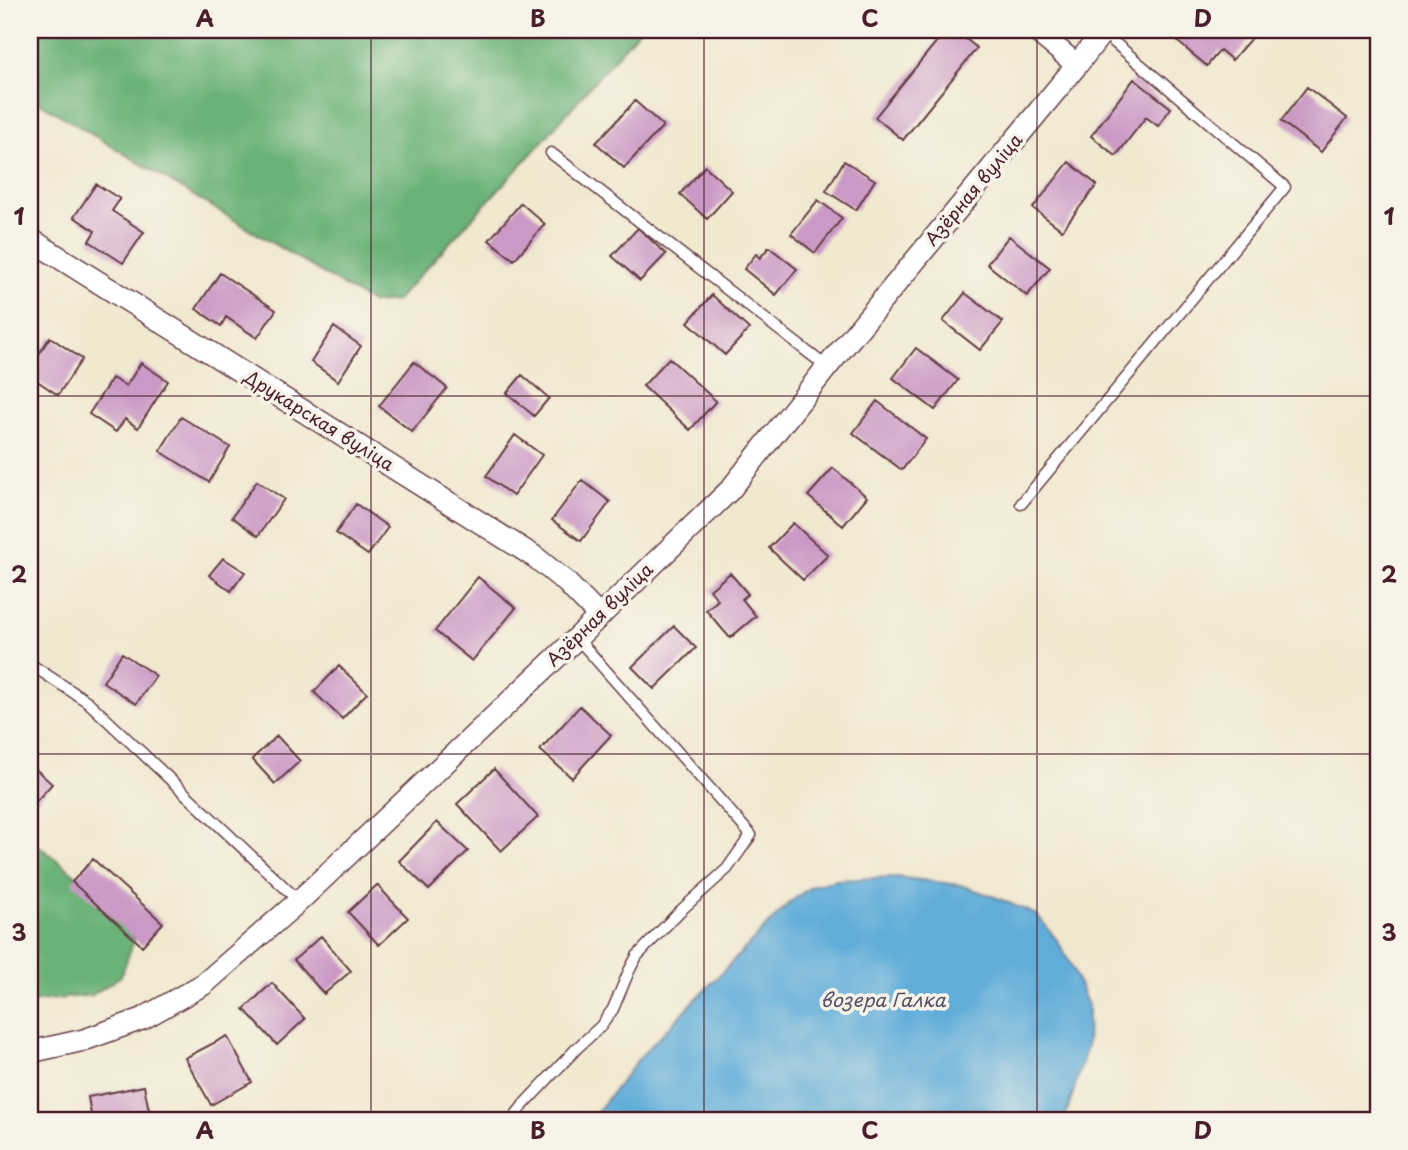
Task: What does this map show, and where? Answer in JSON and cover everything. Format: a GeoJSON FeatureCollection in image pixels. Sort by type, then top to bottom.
{"type":"FeatureCollection","features":[{"type":"Feature","properties":{"kind":"street"},"geometry":{"type":"LineString","coordinates":[[1035,30],[1077,65]]}},
{"type":"Feature","properties":{"kind":"street","name":"Азёрная вуліца"},"geometry":{"type":"LineString","coordinates":[[30,1052],[84,1040],[142,1019],[204,984],[299,901],[577,638],[730,490],[827,367],[1103,31]]}},
{"type":"Feature","properties":{"kind":"street","name":"Друкарская вуліца"},"geometry":{"type":"LineString","coordinates":[[30,239],[535,557],[566,582],[599,616]]}},
{"type":"Feature","properties":{"kind":"lane"},"geometry":{"type":"LineString","coordinates":[[1021,504],[1285,187],[1103,31]]}},
{"type":"Feature","properties":{"kind":"lane"},"geometry":{"type":"LineString","coordinates":[[551,153],[827,367]]}},
{"type":"Feature","properties":{"kind":"lane"},"geometry":{"type":"LineString","coordinates":[[512,1120],[577,1048],[601,1026],[613,1009],[637,956],[679,912],[727,869],[751,835],[577,638]]}},
{"type":"Feature","properties":{"kind":"lane"},"geometry":{"type":"LineString","coordinates":[[30,663],[88,702],[299,901]]}},
{"type":"Feature","properties":{"kind":"green space"},"geometry":{"type":"Polygon","coordinates":[[[30,30],[639,30],[533,152],[396,301],[372,303],[30,97],[30,30]]]}},
{"type":"Feature","properties":{"kind":"green space"},"geometry":{"type":"Polygon","coordinates":[[[30,839],[110,905],[134,940],[121,976],[92,995],[30,1002],[30,839]]]}},
{"type":"Feature","properties":{"kind":"water","name":"возера Галка"},"geometry":{"type":"Polygon","coordinates":[[[896,877],[960,885],[995,897],[1037,915],[1057,940],[1088,1006],[1087,1046],[1063,1120],[591,1120],[641,1056],[789,903],[812,886],[837,880],[896,877]]]}},
{"type":"Feature","properties":{"kind":"building"},"geometry":{"type":"Polygon","coordinates":[[[946,30],[955,30],[977,48],[903,140],[875,117],[946,30]]]}},
{"type":"Feature","properties":{"kind":"building"},"geometry":{"type":"Polygon","coordinates":[[[1189,30],[1245,30],[1253,36],[1232,60],[1220,50],[1207,66],[1178,42],[1189,30]]]}},
{"type":"Feature","properties":{"kind":"building"},"geometry":{"type":"Polygon","coordinates":[[[1134,79],[1171,108],[1158,126],[1146,117],[1116,156],[1091,136],[1134,79]]]}},
{"type":"Feature","properties":{"kind":"building"},"geometry":{"type":"Polygon","coordinates":[[[1307,87],[1347,118],[1321,152],[1281,121],[1307,87]]]}},
{"type":"Feature","properties":{"kind":"building"},"geometry":{"type":"Polygon","coordinates":[[[635,101],[663,126],[624,168],[596,143],[635,101]]]}},
{"type":"Feature","properties":{"kind":"building"},"geometry":{"type":"Polygon","coordinates":[[[844,161],[875,180],[856,210],[826,191],[844,161]]]}},
{"type":"Feature","properties":{"kind":"building"},"geometry":{"type":"Polygon","coordinates":[[[1069,162],[1097,185],[1062,230],[1033,208],[1069,162]]]}},
{"type":"Feature","properties":{"kind":"building"},"geometry":{"type":"Polygon","coordinates":[[[705,166],[732,191],[707,219],[680,194],[705,166]]]}},
{"type":"Feature","properties":{"kind":"building"},"geometry":{"type":"Polygon","coordinates":[[[96,184],[120,199],[112,211],[144,232],[123,263],[89,241],[95,231],[74,217],[96,184]]]}},
{"type":"Feature","properties":{"kind":"building"},"geometry":{"type":"Polygon","coordinates":[[[818,200],[842,218],[815,253],[791,234],[818,200]]]}},
{"type":"Feature","properties":{"kind":"building"},"geometry":{"type":"Polygon","coordinates":[[[521,203],[545,224],[514,260],[489,240],[521,203]]]}},
{"type":"Feature","properties":{"kind":"building"},"geometry":{"type":"Polygon","coordinates":[[[638,228],[666,254],[640,281],[612,256],[638,228]]]}},
{"type":"Feature","properties":{"kind":"building"},"geometry":{"type":"Polygon","coordinates":[[[1009,236],[1050,268],[1027,296],[987,264],[1009,236]]]}},
{"type":"Feature","properties":{"kind":"building"},"geometry":{"type":"Polygon","coordinates":[[[769,247],[797,269],[776,295],[744,269],[756,254],[760,258],[769,247]]]}},
{"type":"Feature","properties":{"kind":"building"},"geometry":{"type":"Polygon","coordinates":[[[220,273],[276,310],[257,338],[226,317],[221,326],[196,309],[220,273]]]}},
{"type":"Feature","properties":{"kind":"building"},"geometry":{"type":"Polygon","coordinates":[[[965,293],[1003,322],[980,350],[943,321],[965,293]]]}},
{"type":"Feature","properties":{"kind":"building"},"geometry":{"type":"Polygon","coordinates":[[[712,295],[749,329],[725,355],[688,322],[712,295]]]}},
{"type":"Feature","properties":{"kind":"building"},"geometry":{"type":"Polygon","coordinates":[[[334,327],[361,346],[338,381],[311,362],[334,327]]]}},
{"type":"Feature","properties":{"kind":"building"},"geometry":{"type":"Polygon","coordinates":[[[50,337],[82,359],[58,395],[30,376],[30,368],[50,337]]]}},
{"type":"Feature","properties":{"kind":"building"},"geometry":{"type":"Polygon","coordinates":[[[916,348],[958,380],[935,410],[893,378],[916,348]]]}},
{"type":"Feature","properties":{"kind":"building"},"geometry":{"type":"Polygon","coordinates":[[[669,358],[716,401],[690,430],[643,386],[669,358]]]}},
{"type":"Feature","properties":{"kind":"building"},"geometry":{"type":"Polygon","coordinates":[[[414,362],[447,388],[412,432],[379,406],[414,362]]]}},
{"type":"Feature","properties":{"kind":"building"},"geometry":{"type":"Polygon","coordinates":[[[141,363],[168,381],[138,428],[125,419],[116,432],[89,414],[112,378],[126,386],[141,363]]]}},
{"type":"Feature","properties":{"kind":"building"},"geometry":{"type":"Polygon","coordinates":[[[522,375],[549,398],[534,416],[507,393],[522,375]]]}},
{"type":"Feature","properties":{"kind":"building"},"geometry":{"type":"Polygon","coordinates":[[[877,401],[926,439],[902,470],[853,433],[877,401]]]}},
{"type":"Feature","properties":{"kind":"building"},"geometry":{"type":"Polygon","coordinates":[[[181,417],[230,447],[209,482],[160,451],[181,417]]]}},
{"type":"Feature","properties":{"kind":"building"},"geometry":{"type":"Polygon","coordinates":[[[515,435],[542,455],[513,496],[486,476],[515,435]]]}},
{"type":"Feature","properties":{"kind":"building"},"geometry":{"type":"Polygon","coordinates":[[[833,468],[867,497],[843,526],[808,496],[833,468]]]}},
{"type":"Feature","properties":{"kind":"building"},"geometry":{"type":"Polygon","coordinates":[[[582,480],[610,502],[581,541],[552,520],[582,480]]]}},
{"type":"Feature","properties":{"kind":"building"},"geometry":{"type":"Polygon","coordinates":[[[257,481],[284,499],[258,536],[232,517],[257,481]]]}},
{"type":"Feature","properties":{"kind":"building"},"geometry":{"type":"Polygon","coordinates":[[[356,504],[388,527],[368,555],[336,533],[356,504]]]}},
{"type":"Feature","properties":{"kind":"building"},"geometry":{"type":"Polygon","coordinates":[[[793,523],[828,555],[803,580],[769,548],[793,523]]]}},
{"type":"Feature","properties":{"kind":"building"},"geometry":{"type":"Polygon","coordinates":[[[223,558],[245,572],[231,591],[209,575],[223,558]]]}},
{"type":"Feature","properties":{"kind":"building"},"geometry":{"type":"Polygon","coordinates":[[[730,573],[748,594],[742,599],[756,616],[730,638],[706,610],[718,600],[710,590],[730,573]]]}},
{"type":"Feature","properties":{"kind":"building"},"geometry":{"type":"Polygon","coordinates":[[[478,577],[516,608],[472,661],[435,631],[478,577]]]}},
{"type":"Feature","properties":{"kind":"building"},"geometry":{"type":"Polygon","coordinates":[[[674,626],[696,648],[654,689],[632,667],[674,626]]]}},
{"type":"Feature","properties":{"kind":"building"},"geometry":{"type":"Polygon","coordinates":[[[122,653],[156,676],[136,704],[103,682],[122,653]]]}},
{"type":"Feature","properties":{"kind":"building"},"geometry":{"type":"Polygon","coordinates":[[[339,666],[367,693],[342,719],[314,692],[339,666]]]}},
{"type":"Feature","properties":{"kind":"building"},"geometry":{"type":"Polygon","coordinates":[[[580,706],[611,735],[572,778],[540,750],[580,706]]]}},
{"type":"Feature","properties":{"kind":"building"},"geometry":{"type":"Polygon","coordinates":[[[277,736],[300,761],[275,784],[252,759],[277,736]]]}},
{"type":"Feature","properties":{"kind":"building"},"geometry":{"type":"Polygon","coordinates":[[[30,764],[52,784],[30,808],[30,764]]]}},
{"type":"Feature","properties":{"kind":"building"},"geometry":{"type":"Polygon","coordinates":[[[494,769],[538,817],[501,851],[457,804],[494,769]]]}},
{"type":"Feature","properties":{"kind":"building"},"geometry":{"type":"Polygon","coordinates":[[[437,822],[468,851],[429,890],[399,861],[437,822]]]}},
{"type":"Feature","properties":{"kind":"building"},"geometry":{"type":"Polygon","coordinates":[[[93,859],[163,923],[142,946],[72,882],[93,859]]]}},
{"type":"Feature","properties":{"kind":"building"},"geometry":{"type":"Polygon","coordinates":[[[377,885],[408,918],[379,945],[348,912],[377,885]]]}},
{"type":"Feature","properties":{"kind":"building"},"geometry":{"type":"Polygon","coordinates":[[[321,936],[351,971],[324,994],[294,960],[321,936]]]}},
{"type":"Feature","properties":{"kind":"building"},"geometry":{"type":"Polygon","coordinates":[[[272,983],[305,1019],[277,1045],[244,1009],[272,983]]]}},
{"type":"Feature","properties":{"kind":"building"},"geometry":{"type":"Polygon","coordinates":[[[227,1036],[252,1082],[211,1105],[185,1058],[227,1036]]]}},
{"type":"Feature","properties":{"kind":"building"},"geometry":{"type":"Polygon","coordinates":[[[144,1086],[151,1120],[92,1120],[88,1097],[144,1086]]]}},
{"type":"Feature","properties":{"kind":"building"},"geometry":{"type":"Polygon","coordinates":[[[30,1100],[34,1100],[35,1120],[30,1120],[30,1100]]]}}]}
